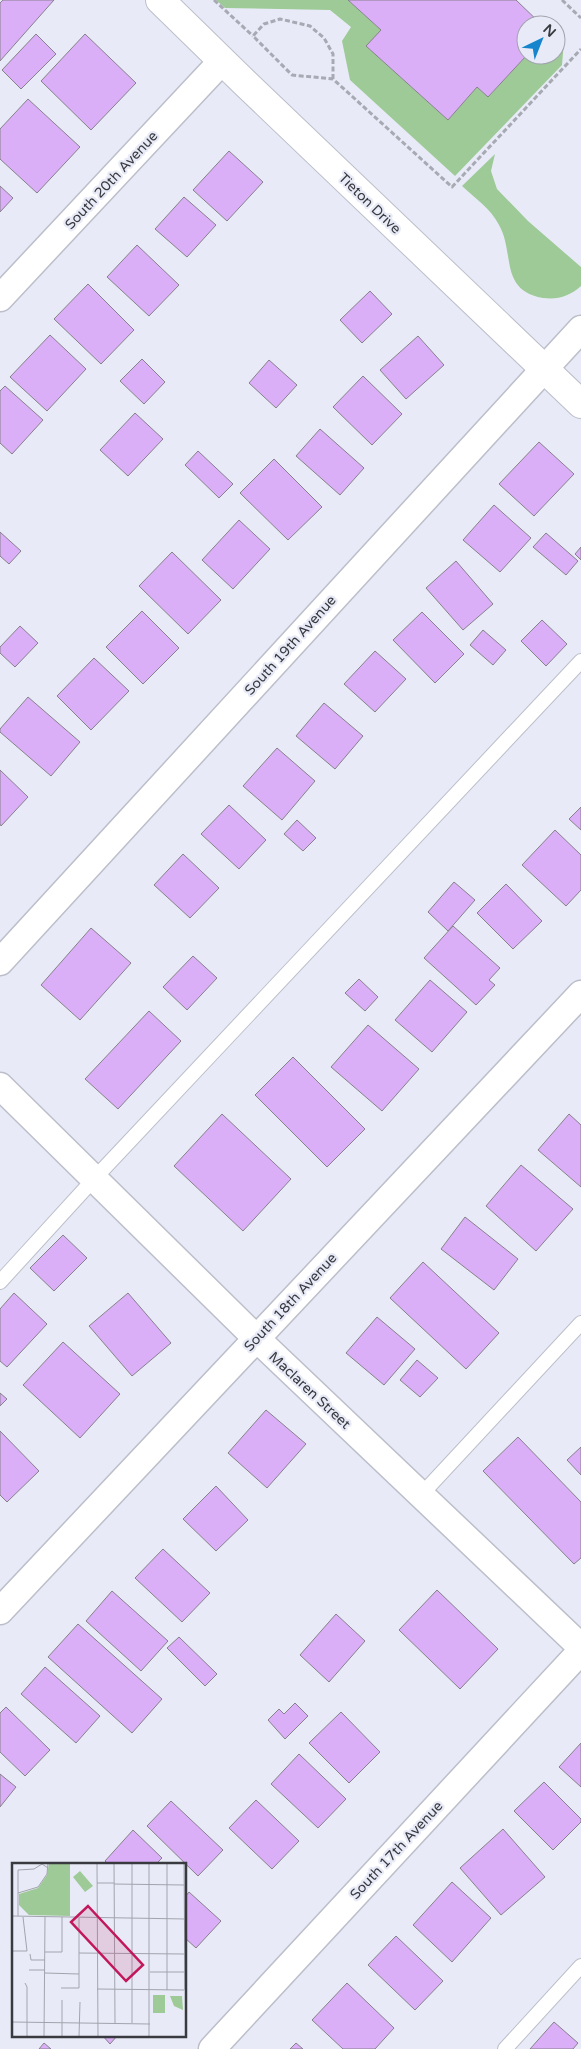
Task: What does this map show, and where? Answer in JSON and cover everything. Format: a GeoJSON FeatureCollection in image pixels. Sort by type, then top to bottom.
{"type":"FeatureCollection","features":[{"type":"Feature","properties":{"kind":"main road","name":"Tieton Drive"},"geometry":{"type":"LineString","coordinates":[[160,0],[222,62],[581,404]]}},
{"type":"Feature","properties":{"kind":"street","name":"South 20th Avenue"},"geometry":{"type":"LineString","coordinates":[[0,298],[222,62]]}},
{"type":"Feature","properties":{"kind":"street","name":"South 19th Avenue"},"geometry":{"type":"LineString","coordinates":[[0,962],[581,329]]}},
{"type":"Feature","properties":{"kind":"street","name":"South 18th Avenue"},"geometry":{"type":"LineString","coordinates":[[0,1611],[581,994]]}},
{"type":"Feature","properties":{"kind":"street","name":"Maclaren Street"},"geometry":{"type":"LineString","coordinates":[[0,1086],[256,1338],[581,1649]]}},
{"type":"Feature","properties":{"kind":"street","name":"South 17th Avenue"},"geometry":{"type":"LineString","coordinates":[[212,2049],[581,1649]]}},
{"type":"Feature","properties":{"kind":"lane"},"geometry":{"type":"LineString","coordinates":[[0,1282],[94,1179],[581,661]]}},
{"type":"Feature","properties":{"kind":"lane"},"geometry":{"type":"LineString","coordinates":[[421,1495],[581,1323]]}},
{"type":"Feature","properties":{"kind":"lane"},"geometry":{"type":"LineString","coordinates":[[505,2049],[581,1966]]}},
{"type":"Feature","properties":{"kind":"path"},"geometry":{"type":"LineString","coordinates":[[214,0],[292,75],[333,79],[452,188],[581,49]]}},
{"type":"Feature","properties":{"kind":"path"},"geometry":{"type":"LineString","coordinates":[[562,0],[581,18]]}},
{"type":"Feature","properties":{"kind":"path"},"geometry":{"type":"LineString","coordinates":[[252,36],[264,24],[280,20],[310,26],[324,38],[333,54],[333,79]]}},
{"type":"Feature","properties":{"kind":"green space"},"geometry":{"type":"Polygon","coordinates":[[[216,0],[348,0],[381,30],[367,47],[448,120],[477,87],[488,97],[518,65],[562,65],[455,176],[350,80],[342,41],[351,27],[330,10],[225,8],[216,0]]]}},
{"type":"Feature","properties":{"kind":"green space"},"geometry":{"type":"Polygon","coordinates":[[[495,154],[491,171],[497,189],[528,221],[581,267],[581,286],[573,292],[559,298],[543,298],[529,294],[514,279],[510,269],[504,236],[496,219],[462,186],[495,154]]]}},
{"type":"Feature","properties":{"kind":"building"},"geometry":{"type":"Polygon","coordinates":[[[3,0],[54,0],[0,61],[0,3],[3,0]]]}},
{"type":"Feature","properties":{"kind":"building"},"geometry":{"type":"Polygon","coordinates":[[[348,0],[516,0],[532,15],[516,15],[516,65],[518,65],[488,97],[477,87],[448,120],[366,46],[381,30],[348,0]]]}},
{"type":"Feature","properties":{"kind":"building"},"geometry":{"type":"Polygon","coordinates":[[[36,34],[56,54],[21,89],[2,70],[36,34]]]}},
{"type":"Feature","properties":{"kind":"building"},"geometry":{"type":"Polygon","coordinates":[[[85,34],[136,83],[91,130],[41,81],[85,34]]]}},
{"type":"Feature","properties":{"kind":"building"},"geometry":{"type":"Polygon","coordinates":[[[28,99],[80,147],[37,193],[0,159],[0,129],[28,99]]]}},
{"type":"Feature","properties":{"kind":"building"},"geometry":{"type":"Polygon","coordinates":[[[229,151],[263,182],[227,221],[193,190],[229,151]]]}},
{"type":"Feature","properties":{"kind":"building"},"geometry":{"type":"Polygon","coordinates":[[[0,186],[13,198],[0,212],[0,186]]]}},
{"type":"Feature","properties":{"kind":"building"},"geometry":{"type":"Polygon","coordinates":[[[184,197],[216,225],[187,257],[155,229],[184,197]]]}},
{"type":"Feature","properties":{"kind":"building"},"geometry":{"type":"Polygon","coordinates":[[[137,245],[179,285],[149,316],[107,277],[137,245]]]}},
{"type":"Feature","properties":{"kind":"building"},"geometry":{"type":"Polygon","coordinates":[[[88,284],[134,330],[101,364],[54,319],[88,284]]]}},
{"type":"Feature","properties":{"kind":"building"},"geometry":{"type":"Polygon","coordinates":[[[370,291],[392,314],[362,343],[340,320],[370,291]]]}},
{"type":"Feature","properties":{"kind":"building"},"geometry":{"type":"Polygon","coordinates":[[[50,335],[86,369],[47,411],[10,377],[50,335]]]}},
{"type":"Feature","properties":{"kind":"building"},"geometry":{"type":"Polygon","coordinates":[[[418,336],[444,365],[406,399],[380,370],[418,336]]]}},
{"type":"Feature","properties":{"kind":"building"},"geometry":{"type":"Polygon","coordinates":[[[142,359],[165,382],[144,404],[120,381],[142,359]]]}},
{"type":"Feature","properties":{"kind":"building"},"geometry":{"type":"Polygon","coordinates":[[[269,360],[297,385],[276,408],[249,383],[269,360]]]}},
{"type":"Feature","properties":{"kind":"building"},"geometry":{"type":"Polygon","coordinates":[[[363,376],[402,414],[372,445],[333,407],[363,376]]]}},
{"type":"Feature","properties":{"kind":"building"},"geometry":{"type":"Polygon","coordinates":[[[5,386],[43,420],[12,454],[0,443],[0,391],[5,386]]]}},
{"type":"Feature","properties":{"kind":"building"},"geometry":{"type":"Polygon","coordinates":[[[135,413],[163,439],[128,476],[100,450],[135,413]]]}},
{"type":"Feature","properties":{"kind":"building"},"geometry":{"type":"Polygon","coordinates":[[[320,429],[364,468],[340,495],[296,456],[320,429]]]}},
{"type":"Feature","properties":{"kind":"building"},"geometry":{"type":"Polygon","coordinates":[[[539,442],[574,474],[534,516],[499,484],[539,442]]]}},
{"type":"Feature","properties":{"kind":"building"},"geometry":{"type":"Polygon","coordinates":[[[198,451],[233,484],[219,498],[185,465],[198,451]]]}},
{"type":"Feature","properties":{"kind":"building"},"geometry":{"type":"Polygon","coordinates":[[[274,459],[322,507],[288,540],[240,493],[274,459]]]}},
{"type":"Feature","properties":{"kind":"building"},"geometry":{"type":"Polygon","coordinates":[[[494,505],[531,538],[500,572],[463,540],[494,505]]]}},
{"type":"Feature","properties":{"kind":"building"},"geometry":{"type":"Polygon","coordinates":[[[239,520],[270,549],[233,589],[202,560],[239,520]]]}},
{"type":"Feature","properties":{"kind":"building"},"geometry":{"type":"Polygon","coordinates":[[[0,532],[21,551],[9,564],[0,556],[0,532]]]}},
{"type":"Feature","properties":{"kind":"building"},"geometry":{"type":"Polygon","coordinates":[[[546,533],[578,561],[566,575],[533,547],[546,533]]]}},
{"type":"Feature","properties":{"kind":"building"},"geometry":{"type":"Polygon","coordinates":[[[581,547],[581,560],[575,554],[581,547]]]}},
{"type":"Feature","properties":{"kind":"building"},"geometry":{"type":"Polygon","coordinates":[[[172,552],[221,600],[188,634],[139,586],[172,552]]]}},
{"type":"Feature","properties":{"kind":"building"},"geometry":{"type":"Polygon","coordinates":[[[456,561],[493,604],[463,630],[426,588],[456,561]]]}},
{"type":"Feature","properties":{"kind":"building"},"geometry":{"type":"Polygon","coordinates":[[[142,611],[179,648],[143,684],[106,647],[142,611]]]}},
{"type":"Feature","properties":{"kind":"building"},"geometry":{"type":"Polygon","coordinates":[[[422,612],[464,654],[435,683],[393,640],[422,612]]]}},
{"type":"Feature","properties":{"kind":"building"},"geometry":{"type":"Polygon","coordinates":[[[542,620],[567,644],[546,666],[521,641],[542,620]]]}},
{"type":"Feature","properties":{"kind":"building"},"geometry":{"type":"Polygon","coordinates":[[[20,626],[38,643],[15,667],[0,653],[0,647],[20,626]]]}},
{"type":"Feature","properties":{"kind":"building"},"geometry":{"type":"Polygon","coordinates":[[[483,630],[506,650],[493,665],[470,645],[483,630]]]}},
{"type":"Feature","properties":{"kind":"building"},"geometry":{"type":"Polygon","coordinates":[[[375,651],[406,679],[375,712],[344,684],[375,651]]]}},
{"type":"Feature","properties":{"kind":"building"},"geometry":{"type":"Polygon","coordinates":[[[94,658],[129,691],[91,730],[57,696],[94,658]]]}},
{"type":"Feature","properties":{"kind":"building"},"geometry":{"type":"Polygon","coordinates":[[[28,697],[80,742],[51,776],[0,732],[0,729],[28,697]]]}},
{"type":"Feature","properties":{"kind":"building"},"geometry":{"type":"Polygon","coordinates":[[[324,703],[363,736],[335,769],[296,736],[324,703]]]}},
{"type":"Feature","properties":{"kind":"building"},"geometry":{"type":"Polygon","coordinates":[[[277,748],[315,781],[282,820],[243,786],[277,748]]]}},
{"type":"Feature","properties":{"kind":"building"},"geometry":{"type":"Polygon","coordinates":[[[0,770],[28,797],[1,826],[0,824],[0,770]]]}},
{"type":"Feature","properties":{"kind":"building"},"geometry":{"type":"Polygon","coordinates":[[[229,805],[266,840],[239,869],[201,834],[229,805]]]}},
{"type":"Feature","properties":{"kind":"building"},"geometry":{"type":"Polygon","coordinates":[[[581,807],[581,830],[569,819],[581,807]]]}},
{"type":"Feature","properties":{"kind":"building"},"geometry":{"type":"Polygon","coordinates":[[[297,820],[316,838],[303,851],[284,834],[297,820]]]}},
{"type":"Feature","properties":{"kind":"building"},"geometry":{"type":"Polygon","coordinates":[[[555,830],[581,855],[581,890],[566,906],[522,865],[555,830]]]}},
{"type":"Feature","properties":{"kind":"building"},"geometry":{"type":"Polygon","coordinates":[[[183,854],[219,888],[190,918],[154,885],[183,854]]]}},
{"type":"Feature","properties":{"kind":"building"},"geometry":{"type":"Polygon","coordinates":[[[454,882],[475,900],[448,931],[428,912],[454,882]]]}},
{"type":"Feature","properties":{"kind":"building"},"geometry":{"type":"Polygon","coordinates":[[[506,884],[542,921],[513,949],[477,913],[506,884]]]}},
{"type":"Feature","properties":{"kind":"building"},"geometry":{"type":"Polygon","coordinates":[[[453,926],[500,968],[489,980],[495,985],[476,1005],[424,958],[453,926]]]}},
{"type":"Feature","properties":{"kind":"building"},"geometry":{"type":"Polygon","coordinates":[[[91,928],[131,963],[80,1020],[41,985],[91,928]]]}},
{"type":"Feature","properties":{"kind":"building"},"geometry":{"type":"Polygon","coordinates":[[[193,956],[217,978],[187,1010],[163,987],[193,956]]]}},
{"type":"Feature","properties":{"kind":"building"},"geometry":{"type":"Polygon","coordinates":[[[359,979],[378,997],[365,1011],[345,993],[359,979]]]}},
{"type":"Feature","properties":{"kind":"building"},"geometry":{"type":"Polygon","coordinates":[[[430,980],[467,1012],[432,1052],[395,1020],[430,980]]]}},
{"type":"Feature","properties":{"kind":"building"},"geometry":{"type":"Polygon","coordinates":[[[149,1011],[181,1041],[118,1109],[85,1079],[149,1011]]]}},
{"type":"Feature","properties":{"kind":"building"},"geometry":{"type":"Polygon","coordinates":[[[368,1025],[419,1069],[382,1111],[331,1067],[368,1025]]]}},
{"type":"Feature","properties":{"kind":"building"},"geometry":{"type":"Polygon","coordinates":[[[293,1057],[365,1129],[327,1167],[255,1095],[293,1057]]]}},
{"type":"Feature","properties":{"kind":"building"},"geometry":{"type":"Polygon","coordinates":[[[222,1114],[291,1179],[243,1231],[174,1166],[222,1114]]]}},
{"type":"Feature","properties":{"kind":"building"},"geometry":{"type":"Polygon","coordinates":[[[569,1114],[581,1125],[581,1187],[538,1150],[569,1114]]]}},
{"type":"Feature","properties":{"kind":"building"},"geometry":{"type":"Polygon","coordinates":[[[521,1165],[573,1209],[536,1251],[486,1206],[521,1165]]]}},
{"type":"Feature","properties":{"kind":"building"},"geometry":{"type":"Polygon","coordinates":[[[465,1217],[518,1259],[494,1290],[441,1249],[465,1217]]]}},
{"type":"Feature","properties":{"kind":"building"},"geometry":{"type":"Polygon","coordinates":[[[63,1235],[87,1258],[54,1291],[30,1268],[63,1235]]]}},
{"type":"Feature","properties":{"kind":"building"},"geometry":{"type":"Polygon","coordinates":[[[423,1262],[499,1333],[466,1369],[390,1298],[423,1262]]]}},
{"type":"Feature","properties":{"kind":"building"},"geometry":{"type":"Polygon","coordinates":[[[14,1293],[47,1324],[7,1367],[0,1361],[0,1309],[14,1293]]]}},
{"type":"Feature","properties":{"kind":"building"},"geometry":{"type":"Polygon","coordinates":[[[128,1293],[171,1343],[132,1376],[89,1326],[128,1293]]]}},
{"type":"Feature","properties":{"kind":"building"},"geometry":{"type":"Polygon","coordinates":[[[377,1317],[415,1349],[384,1385],[346,1353],[377,1317]]]}},
{"type":"Feature","properties":{"kind":"building"},"geometry":{"type":"Polygon","coordinates":[[[63,1342],[120,1394],[80,1438],[23,1385],[63,1342]]]}},
{"type":"Feature","properties":{"kind":"building"},"geometry":{"type":"Polygon","coordinates":[[[417,1360],[438,1378],[420,1397],[400,1380],[417,1360]]]}},
{"type":"Feature","properties":{"kind":"building"},"geometry":{"type":"Polygon","coordinates":[[[0,1393],[7,1399],[0,1406],[0,1393]]]}},
{"type":"Feature","properties":{"kind":"building"},"geometry":{"type":"Polygon","coordinates":[[[266,1410],[306,1444],[267,1488],[228,1453],[266,1410]]]}},
{"type":"Feature","properties":{"kind":"building"},"geometry":{"type":"Polygon","coordinates":[[[0,1431],[39,1471],[7,1502],[0,1495],[0,1431]]]}},
{"type":"Feature","properties":{"kind":"building"},"geometry":{"type":"Polygon","coordinates":[[[518,1437],[581,1502],[581,1558],[574,1564],[483,1471],[518,1437]]]}},
{"type":"Feature","properties":{"kind":"building"},"geometry":{"type":"Polygon","coordinates":[[[581,1447],[581,1475],[567,1460],[581,1447]]]}},
{"type":"Feature","properties":{"kind":"building"},"geometry":{"type":"Polygon","coordinates":[[[216,1486],[248,1520],[216,1551],[183,1519],[216,1486]]]}},
{"type":"Feature","properties":{"kind":"building"},"geometry":{"type":"Polygon","coordinates":[[[163,1549],[210,1593],[182,1622],[135,1578],[163,1549]]]}},
{"type":"Feature","properties":{"kind":"building"},"geometry":{"type":"Polygon","coordinates":[[[437,1590],[498,1649],[460,1689],[399,1630],[437,1590]]]}},
{"type":"Feature","properties":{"kind":"building"},"geometry":{"type":"Polygon","coordinates":[[[112,1591],[168,1641],[141,1671],[86,1621],[112,1591]]]}},
{"type":"Feature","properties":{"kind":"building"},"geometry":{"type":"Polygon","coordinates":[[[336,1614],[365,1641],[329,1682],[300,1655],[336,1614]]]}},
{"type":"Feature","properties":{"kind":"building"},"geometry":{"type":"Polygon","coordinates":[[[78,1624],[162,1699],[132,1733],[48,1657],[78,1624]]]}},
{"type":"Feature","properties":{"kind":"building"},"geometry":{"type":"Polygon","coordinates":[[[179,1637],[217,1674],[205,1686],[167,1648],[179,1637]]]}},
{"type":"Feature","properties":{"kind":"building"},"geometry":{"type":"Polygon","coordinates":[[[45,1667],[100,1716],[76,1743],[21,1694],[45,1667]]]}},
{"type":"Feature","properties":{"kind":"building"},"geometry":{"type":"Polygon","coordinates":[[[295,1703],[308,1716],[285,1739],[268,1720],[279,1709],[284,1714],[295,1703]]]}},
{"type":"Feature","properties":{"kind":"building"},"geometry":{"type":"Polygon","coordinates":[[[6,1707],[50,1750],[25,1776],[0,1752],[0,1713],[6,1707]]]}},
{"type":"Feature","properties":{"kind":"building"},"geometry":{"type":"Polygon","coordinates":[[[341,1712],[380,1752],[349,1783],[309,1743],[341,1712]]]}},
{"type":"Feature","properties":{"kind":"building"},"geometry":{"type":"Polygon","coordinates":[[[581,1743],[581,1787],[559,1767],[581,1743]]]}},
{"type":"Feature","properties":{"kind":"building"},"geometry":{"type":"Polygon","coordinates":[[[299,1754],[346,1799],[318,1828],[271,1784],[299,1754]]]}},
{"type":"Feature","properties":{"kind":"building"},"geometry":{"type":"Polygon","coordinates":[[[0,1774],[16,1787],[0,1807],[0,1774]]]}},
{"type":"Feature","properties":{"kind":"building"},"geometry":{"type":"Polygon","coordinates":[[[544,1782],[581,1819],[581,1822],[553,1850],[514,1811],[544,1782]]]}},
{"type":"Feature","properties":{"kind":"building"},"geometry":{"type":"Polygon","coordinates":[[[256,1800],[299,1841],[272,1869],[229,1828],[256,1800]]]}},
{"type":"Feature","properties":{"kind":"building"},"geometry":{"type":"Polygon","coordinates":[[[171,1801],[223,1850],[198,1876],[147,1826],[171,1801]]]}},
{"type":"Feature","properties":{"kind":"building"},"geometry":{"type":"Polygon","coordinates":[[[503,1829],[545,1877],[501,1915],[460,1868],[503,1829]]]}},
{"type":"Feature","properties":{"kind":"building"},"geometry":{"type":"Polygon","coordinates":[[[133,1830],[162,1858],[157,1863],[107,1863],[105,1861],[133,1830]]]}},
{"type":"Feature","properties":{"kind":"building"},"geometry":{"type":"Polygon","coordinates":[[[452,1882],[491,1918],[452,1962],[413,1925],[452,1882]]]}},
{"type":"Feature","properties":{"kind":"building"},"geometry":{"type":"Polygon","coordinates":[[[189,1892],[221,1921],[196,1948],[186,1939],[186,1896],[189,1892]]]}},
{"type":"Feature","properties":{"kind":"building"},"geometry":{"type":"Polygon","coordinates":[[[396,1936],[443,1981],[415,2010],[368,1965],[396,1936]]]}},
{"type":"Feature","properties":{"kind":"building"},"geometry":{"type":"Polygon","coordinates":[[[347,1983],[394,2028],[375,2049],[343,2049],[312,2020],[347,1983]]]}},
{"type":"Feature","properties":{"kind":"building"},"geometry":{"type":"Polygon","coordinates":[[[554,2022],[578,2043],[573,2049],[530,2049],[554,2022]]]}},
{"type":"Feature","properties":{"kind":"building"},"geometry":{"type":"Polygon","coordinates":[[[103,2036],[117,2036],[110,2044],[103,2036]]]}},
{"type":"Feature","properties":{"kind":"building"},"geometry":{"type":"Polygon","coordinates":[[[44,2043],[51,2049],[39,2049],[44,2043]]]}},
{"type":"Feature","properties":{"kind":"building"},"geometry":{"type":"Polygon","coordinates":[[[296,2043],[303,2049],[290,2049],[296,2043]]]}}]}
